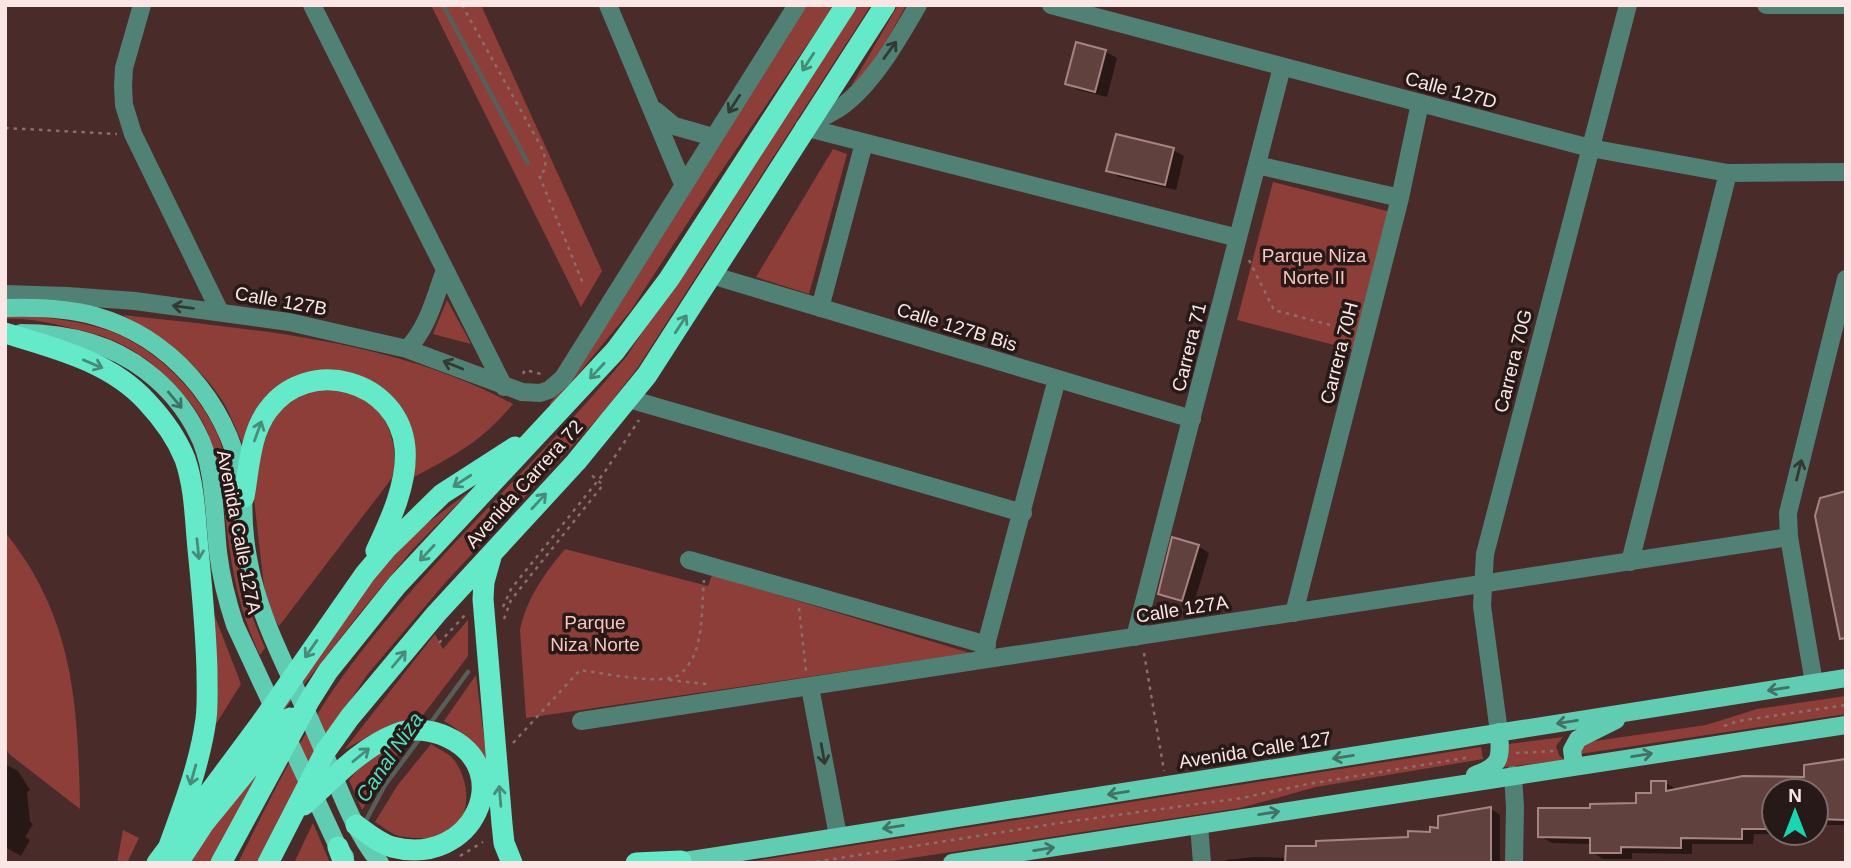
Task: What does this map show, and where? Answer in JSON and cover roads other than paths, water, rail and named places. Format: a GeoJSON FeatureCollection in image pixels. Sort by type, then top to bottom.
{"type":"FeatureCollection","features":[{"type":"Feature","properties":{"kind":"highway","name":"Avenida Carrera 72"},"geometry":{"type":"LineString","coordinates":[[221,863],[328,671],[397,585],[615,351],[669,279],[846,5]]}},
{"type":"Feature","properties":{"kind":"highway","name":"Avenida Carrera 72"},"geometry":{"type":"LineString","coordinates":[[268,863],[325,752],[350,717],[436,614],[576,462],[629,399],[678,329],[804,127],[885,5]]}},
{"type":"Feature","properties":{"kind":"highway"},"geometry":{"type":"LineString","coordinates":[[5,333],[60,350],[105,369],[125,382],[170,430],[184,458],[194,496],[206,642],[207,716],[194,775],[168,857]]}},
{"type":"Feature","properties":{"kind":"highway"},"geometry":{"type":"LineString","coordinates":[[244,497],[256,432],[268,409],[290,390],[312,381],[344,380],[363,387],[391,411],[398,423],[405,450],[395,505],[365,574]]}},
{"type":"Feature","properties":{"kind":"highway","name":"Avenida Carrera 72"},"geometry":{"type":"LineString","coordinates":[[168,857],[365,574],[430,504],[540,431]]}},
{"type":"Feature","properties":{"kind":"highway"},"geometry":{"type":"LineString","coordinates":[[493,551],[487,568],[483,599],[503,833],[512,863]]}},
{"type":"Feature","properties":{"kind":"highway"},"geometry":{"type":"LineString","coordinates":[[168,857],[204,823],[328,671]]}},
{"type":"Feature","properties":{"kind":"highway"},"geometry":{"type":"LineString","coordinates":[[292,816],[378,741],[399,732],[436,732],[456,741],[471,755],[480,774],[482,795],[477,815],[466,833],[449,844],[430,850],[410,851],[391,847],[356,825]]}},
{"type":"Feature","properties":{"kind":"highway"},"geometry":{"type":"LineString","coordinates":[[636,863],[677,862]]}},
{"type":"Feature","properties":{"kind":"main road","name":"Avenida Calle 127A"},"geometry":{"type":"LineString","coordinates":[[5,308],[68,311],[94,315],[121,324],[168,354],[202,387],[238,464],[252,578],[270,628],[356,825]]}},
{"type":"Feature","properties":{"kind":"main road","name":"Avenida Calle 127A"},"geometry":{"type":"LineString","coordinates":[[5,333],[40,333],[103,345],[150,374],[181,406],[199,434],[206,461],[214,498],[224,590],[235,625],[344,857]]}},
{"type":"Feature","properties":{"kind":"main road","name":"Avenida Calle 127"},"geometry":{"type":"LineString","coordinates":[[677,862],[1846,678]]}},
{"type":"Feature","properties":{"kind":"main road"},"geometry":{"type":"LineString","coordinates":[[1573,758],[1575,742],[1582,736],[1635,711]]}},
{"type":"Feature","properties":{"kind":"main road"},"geometry":{"type":"LineString","coordinates":[[952,863],[1513,775],[1573,758],[1846,725]]}},
{"type":"Feature","properties":{"kind":"main road"},"geometry":{"type":"LineString","coordinates":[[1445,785],[1490,768],[1498,761],[1501,754],[1499,732]]}},
{"type":"Feature","properties":{"kind":"main road"},"geometry":{"type":"LineString","coordinates":[[356,825],[380,863]]}},
{"type":"Feature","properties":{"kind":"street"},"geometry":{"type":"LineString","coordinates":[[142,5],[124,68],[124,105],[133,134],[220,312]]}},
{"type":"Feature","properties":{"kind":"street"},"geometry":{"type":"LineString","coordinates":[[312,5],[504,387]]}},
{"type":"Feature","properties":{"kind":"street"},"geometry":{"type":"LineString","coordinates":[[608,5],[683,184]]}},
{"type":"Feature","properties":{"kind":"street"},"geometry":{"type":"LineString","coordinates":[[683,184],[797,5]]}},
{"type":"Feature","properties":{"kind":"street","name":"Avenida Carrera 72"},"geometry":{"type":"LineString","coordinates":[[804,127],[841,107],[863,85],[902,34],[918,5]]}},
{"type":"Feature","properties":{"kind":"street","name":"Calle 127D"},"geometry":{"type":"LineString","coordinates":[[1051,5],[1590,148],[1728,173],[1846,172]]}},
{"type":"Feature","properties":{"kind":"street","name":"Carrera 70G"},"geometry":{"type":"LineString","coordinates":[[1499,732],[1482,606],[1485,554],[1628,5]]}},
{"type":"Feature","properties":{"kind":"street"},"geometry":{"type":"LineString","coordinates":[[1766,5],[1846,5]]}},
{"type":"Feature","properties":{"kind":"street","name":"Carrera 71"},"geometry":{"type":"LineString","coordinates":[[1140,643],[1192,419],[1282,67]]}},
{"type":"Feature","properties":{"kind":"street","name":"Carrera 70H"},"geometry":{"type":"LineString","coordinates":[[1294,613],[1400,198],[1420,103]]}},
{"type":"Feature","properties":{"kind":"street"},"geometry":{"type":"LineString","coordinates":[[653,109],[674,126],[713,138]]}},
{"type":"Feature","properties":{"kind":"street"},"geometry":{"type":"LineString","coordinates":[[804,127],[1238,238]]}},
{"type":"Feature","properties":{"kind":"street"},"geometry":{"type":"LineString","coordinates":[[820,308],[864,143]]}},
{"type":"Feature","properties":{"kind":"street"},"geometry":{"type":"LineString","coordinates":[[1257,165],[1400,198]]}},
{"type":"Feature","properties":{"kind":"street"},"geometry":{"type":"LineString","coordinates":[[1630,562],[1728,173]]}},
{"type":"Feature","properties":{"kind":"street","name":"Calle 127B"},"geometry":{"type":"LineString","coordinates":[[5,294],[105,298],[289,322],[407,349],[450,363],[504,387],[540,393],[556,385],[563,377],[683,184]]}},
{"type":"Feature","properties":{"kind":"street"},"geometry":{"type":"LineString","coordinates":[[407,349],[425,325],[445,270]]}},
{"type":"Feature","properties":{"kind":"street","name":"Calle 127B Bis"},"geometry":{"type":"LineString","coordinates":[[710,275],[1192,419]]}},
{"type":"Feature","properties":{"kind":"street"},"geometry":{"type":"LineString","coordinates":[[1814,683],[1789,537],[1788,513],[1846,279]]}},
{"type":"Feature","properties":{"kind":"street"},"geometry":{"type":"LineString","coordinates":[[689,560],[984,653],[1057,379]]}},
{"type":"Feature","properties":{"kind":"street"},"geometry":{"type":"LineString","coordinates":[[629,399],[1023,513]]}},
{"type":"Feature","properties":{"kind":"street","name":"Calle 127A"},"geometry":{"type":"LineString","coordinates":[[581,721],[984,653],[1140,643],[1294,613],[1789,537]]}},
{"type":"Feature","properties":{"kind":"street"},"geometry":{"type":"LineString","coordinates":[[808,681],[838,836]]}},
{"type":"Feature","properties":{"kind":"street"},"geometry":{"type":"LineString","coordinates":[[1513,775],[1514,863]]}},
{"type":"Feature","properties":{"kind":"street"},"geometry":{"type":"LineString","coordinates":[[1199,825],[1202,863]]}},
{"type":"Feature","properties":{"kind":"waterway"},"geometry":{"type":"LineString","coordinates":[[443,5],[528,163]]}},
{"type":"Feature","properties":{"kind":"waterway","name":"Canal Niza"},"geometry":{"type":"LineString","coordinates":[[429,725],[468,672]]}},
{"type":"Feature","properties":{"kind":"waterway","name":"Canal Niza"},"geometry":{"type":"LineString","coordinates":[[364,824],[385,785],[420,738]]}},
{"type":"Feature","properties":{"kind":"park label","name":"Parque Niza Norte II"},"geometry":{"type":"Point","coordinates":[1314,266]}},
{"type":"Feature","properties":{"kind":"park label","name":"Parque Niza Norte"},"geometry":{"type":"Point","coordinates":[595,633]}}]}
